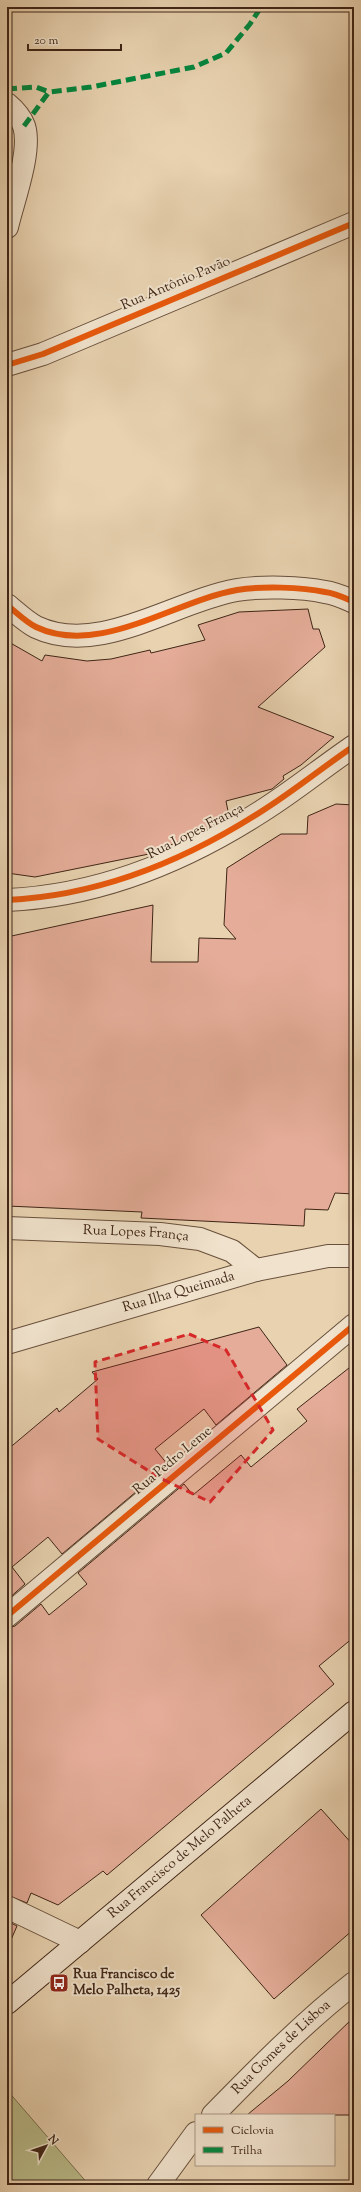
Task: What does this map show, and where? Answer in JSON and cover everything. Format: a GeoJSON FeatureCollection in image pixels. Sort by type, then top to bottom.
{"type":"FeatureCollection","features":[{"type":"Feature","properties":{"kind":"street"},"geometry":{"type":"LineString","coordinates":[[7,104],[13,109],[24,126],[26,149],[7,227]]}},
{"type":"Feature","properties":{"kind":"street","name":"Rua Antônio Pavão"},"geometry":{"type":"LineString","coordinates":[[7,365],[43,354],[354,223]]}},
{"type":"Feature","properties":{"kind":"street"},"geometry":{"type":"LineString","coordinates":[[7,605],[36,627],[68,636],[111,632],[168,611],[237,590],[286,588],[326,592],[354,602]]}},
{"type":"Feature","properties":{"kind":"street","name":"Rua Lopes França"},"geometry":{"type":"LineString","coordinates":[[7,900],[66,893],[115,881],[168,863],[216,839],[263,811],[354,746]]}},
{"type":"Feature","properties":{"kind":"street","name":"Rua Lopes França"},"geometry":{"type":"LineString","coordinates":[[7,1228],[160,1234],[200,1239],[232,1251],[256,1270]]}},
{"type":"Feature","properties":{"kind":"street","name":"Rua Ilha Queimada"},"geometry":{"type":"LineString","coordinates":[[7,1343],[256,1270],[328,1256],[354,1256]]}},
{"type":"Feature","properties":{"kind":"street","name":"Rua Pedro Leme"},"geometry":{"type":"LineString","coordinates":[[7,1616],[354,1324]]}},
{"type":"Feature","properties":{"kind":"street","name":"Rua Francisco de Melo Palheta"},"geometry":{"type":"LineString","coordinates":[[7,2003],[354,1712]]}},
{"type":"Feature","properties":{"kind":"street"},"geometry":{"type":"LineString","coordinates":[[7,1907],[80,1942]]}},
{"type":"Feature","properties":{"kind":"street","name":"Rua Gomes de Lisboa"},"geometry":{"type":"LineString","coordinates":[[214,2114],[267,2059],[320,2010],[354,1984]]}},
{"type":"Feature","properties":{"kind":"street"},"geometry":{"type":"LineString","coordinates":[[158,2185],[195,2134]]}},
{"type":"Feature","properties":{"kind":"highlighted area"},"geometry":{"type":"Polygon","coordinates":[[[189,1334],[226,1350],[273,1430],[210,1502],[160,1478],[98,1439],[95,1362],[189,1334]]]}},
{"type":"Feature","properties":{"kind":"green space"},"geometry":{"type":"Polygon","coordinates":[[[7,2090],[89,2185],[7,2185],[7,2090]]]}},
{"type":"Feature","properties":{"kind":"building"},"geometry":{"type":"Polygon","coordinates":[[[308,609],[313,629],[319,629],[325,647],[258,707],[334,737],[301,765],[283,776],[284,779],[272,789],[226,801],[229,816],[197,834],[149,854],[35,877],[7,873],[7,641],[42,661],[45,655],[87,661],[111,659],[150,650],[151,653],[205,640],[198,625],[239,612],[308,609]]]}},
{"type":"Feature","properties":{"kind":"building"},"geometry":{"type":"Polygon","coordinates":[[[336,804],[354,805],[354,1194],[335,1193],[328,1210],[305,1209],[304,1226],[141,1218],[142,1212],[7,1206],[7,937],[153,905],[151,962],[198,962],[199,938],[236,939],[224,925],[227,868],[281,834],[307,834],[308,816],[336,804]]]}},
{"type":"Feature","properties":{"kind":"building"},"geometry":{"type":"Polygon","coordinates":[[[259,1327],[287,1365],[216,1425],[204,1409],[155,1449],[168,1465],[62,1554],[48,1537],[12,1567],[25,1584],[7,1600],[7,1450],[57,1408],[59,1412],[98,1379],[92,1372],[259,1327]]]}},
{"type":"Feature","properties":{"kind":"building"},"geometry":{"type":"Polygon","coordinates":[[[354,1364],[354,1637],[319,1666],[334,1684],[107,1875],[103,1871],[58,1905],[31,1893],[27,1903],[7,1895],[7,1628],[15,1626],[41,1604],[49,1615],[87,1584],[78,1573],[184,1484],[193,1495],[241,1455],[251,1467],[307,1421],[297,1409],[354,1364]]]}},
{"type":"Feature","properties":{"kind":"building"},"geometry":{"type":"Polygon","coordinates":[[[321,1809],[354,1846],[354,1929],[274,1999],[201,1915],[321,1809]]]}},
{"type":"Feature","properties":{"kind":"building"},"geometry":{"type":"Polygon","coordinates":[[[7,1921],[17,1926],[7,1949],[7,1921]]]}},
{"type":"Feature","properties":{"kind":"building"},"geometry":{"type":"Polygon","coordinates":[[[354,2017],[354,2115],[248,2114],[288,2081],[354,2017]]]}},
{"type":"Feature","properties":{"kind":"marked path"},"geometry":{"type":"LineString","coordinates":[[24,126],[49,92],[91,87],[194,67],[226,53],[250,24],[261,7]]}},
{"type":"Feature","properties":{"kind":"marked path"},"geometry":{"type":"LineString","coordinates":[[7,89],[36,87],[49,92]]}},
{"type":"Feature","properties":{"kind":"cycle path"},"geometry":{"type":"LineString","coordinates":[[7,365],[43,354],[354,223]]}},
{"type":"Feature","properties":{"kind":"cycle path"},"geometry":{"type":"LineString","coordinates":[[7,605],[36,627],[60,634],[85,635],[111,631],[136,624],[213,596],[237,590],[258,588],[316,590],[336,595],[354,602]]}},
{"type":"Feature","properties":{"kind":"cycle path"},"geometry":{"type":"LineString","coordinates":[[7,900],[41,897],[75,891],[108,883],[172,860],[233,829],[262,811],[354,746]]}},
{"type":"Feature","properties":{"kind":"cycle path"},"geometry":{"type":"LineString","coordinates":[[7,1616],[354,1325]]}},
{"type":"Feature","properties":{"kind":"place","name":"Rua Francisco de Melo Palheta, 1425"},"geometry":{"type":"Point","coordinates":[59,1983]}}]}
